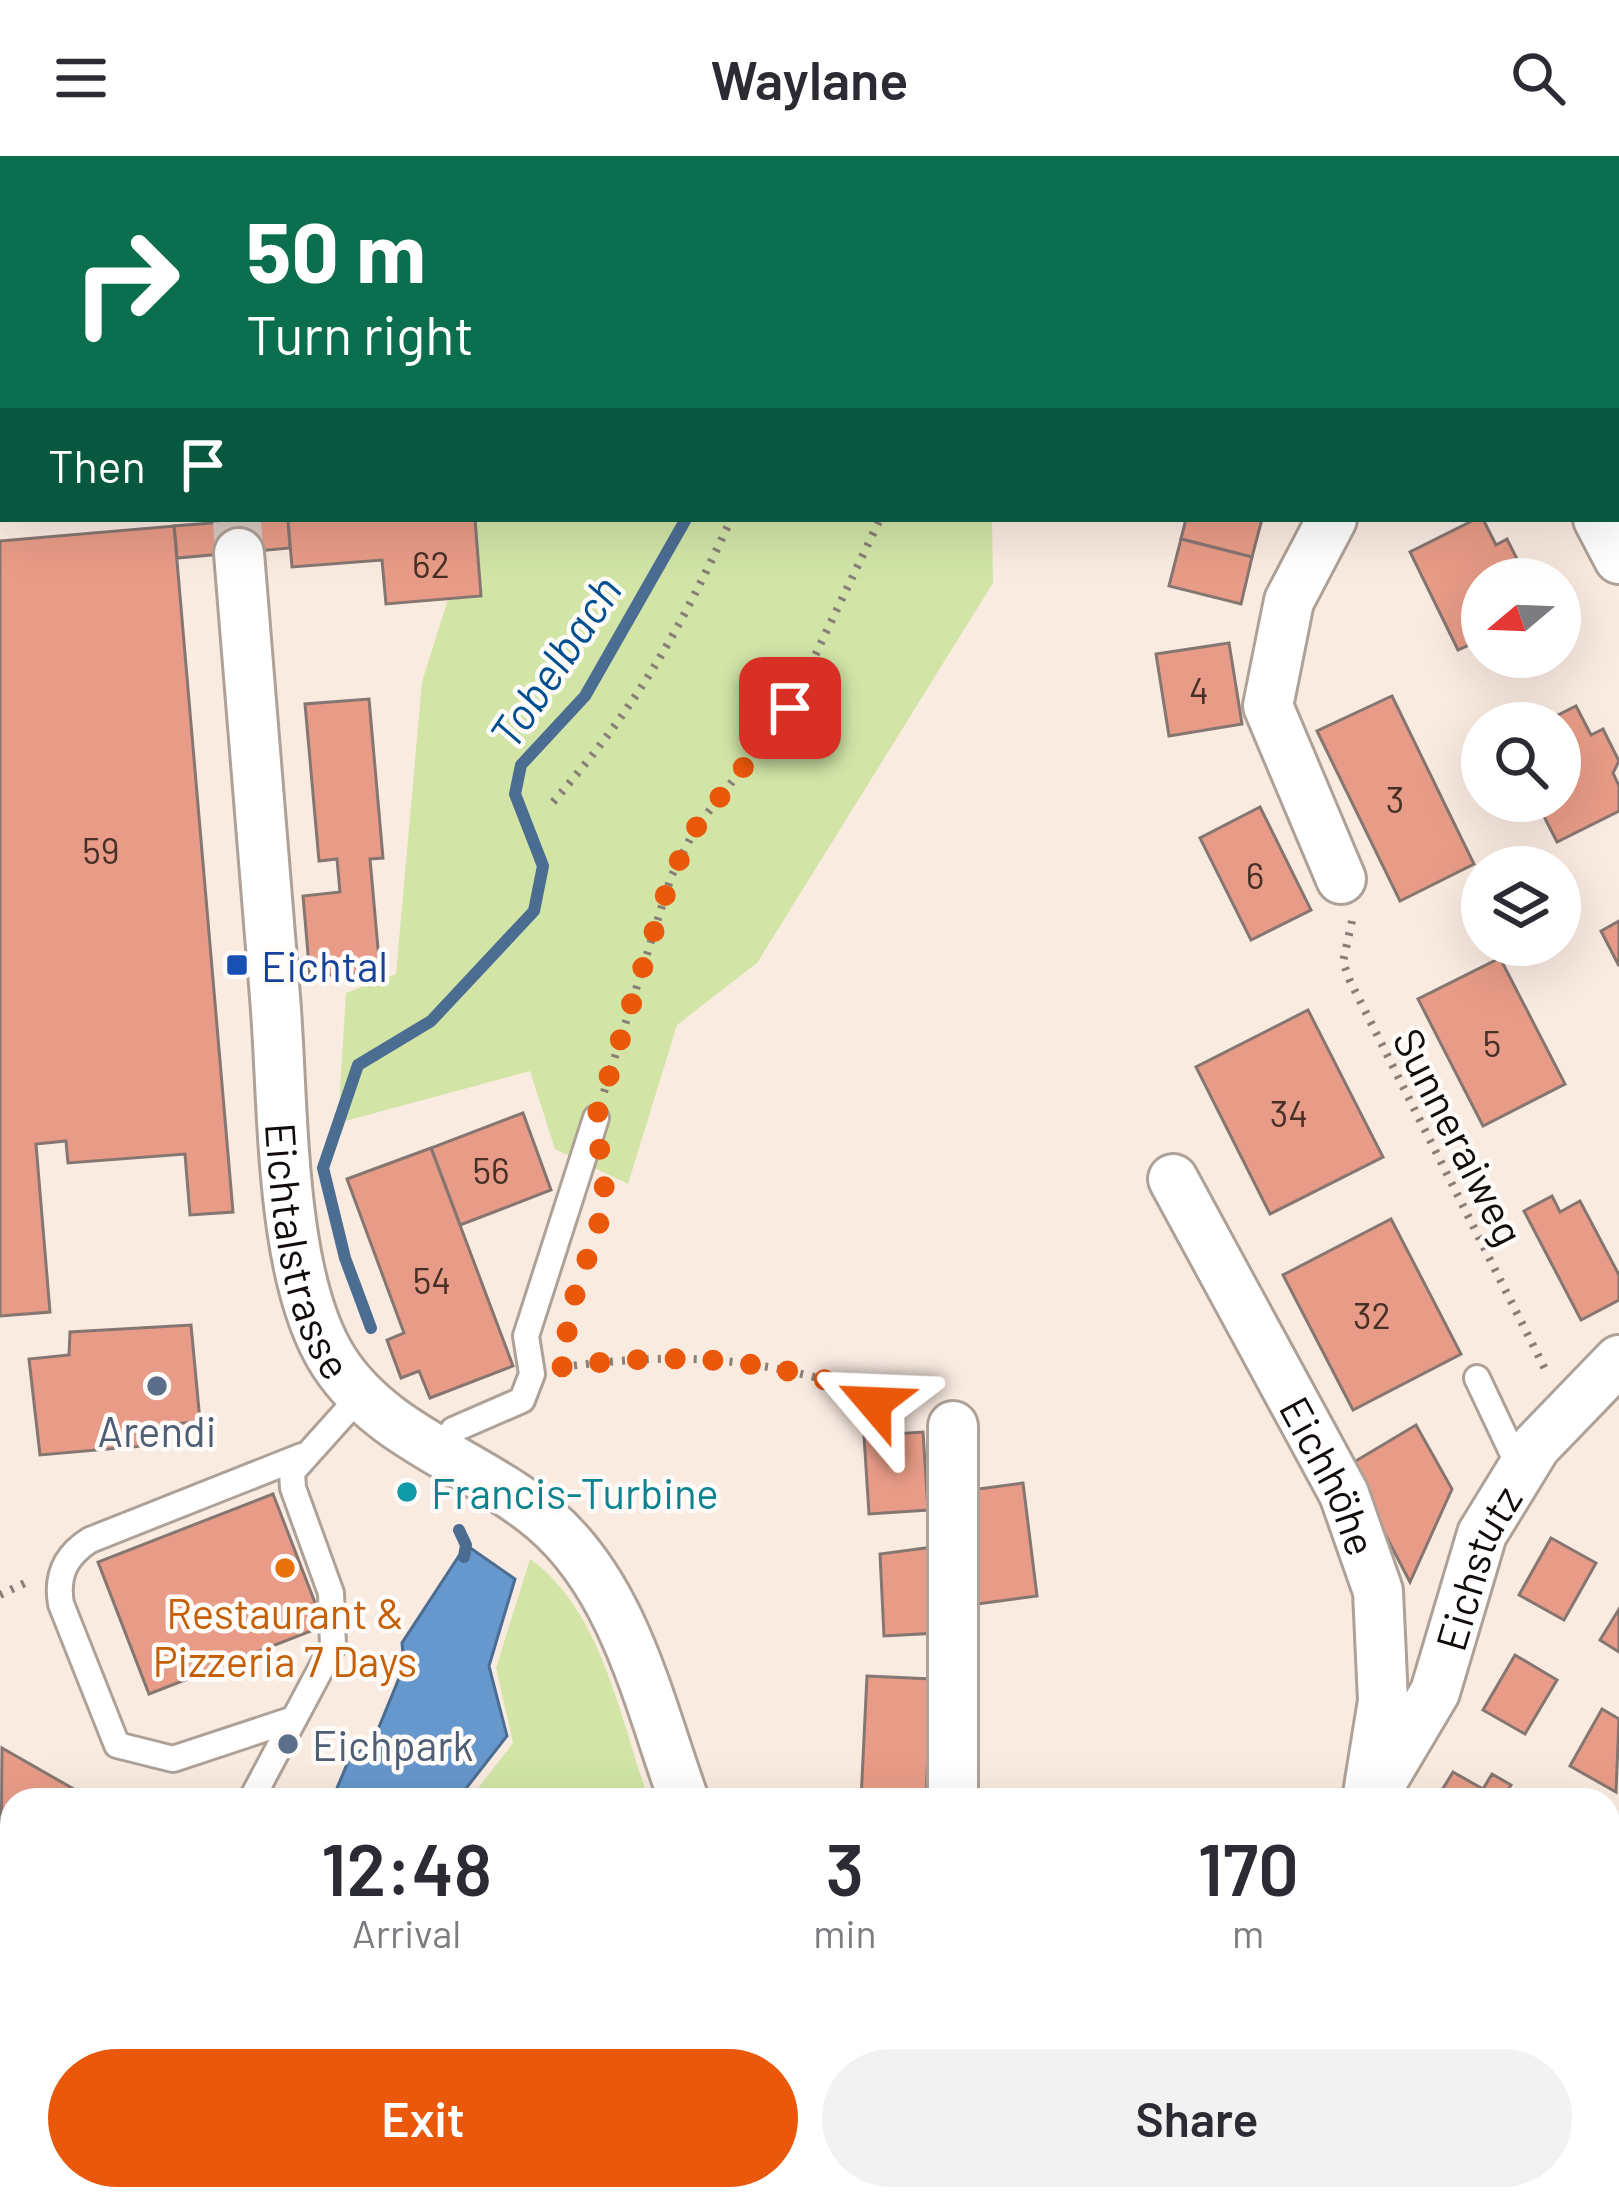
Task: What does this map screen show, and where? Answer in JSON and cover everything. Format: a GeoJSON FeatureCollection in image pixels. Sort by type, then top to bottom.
{"type":"FeatureCollection","features":[{"type":"Feature","properties":{"kind":"street"},"geometry":{"type":"LineString","coordinates":[[1330,522],[1288,602],[1268,706],[1341,879]]}},
{"type":"Feature","properties":{"kind":"street"},"geometry":{"type":"LineString","coordinates":[[1600,522],[1619,559]]}},
{"type":"Feature","properties":{"kind":"street","name":"Eichtalstrasse"},"geometry":{"type":"LineString","coordinates":[[237,531],[299,1273],[315,1327],[361,1395],[438,1453],[544,1518],[598,1581],[621,1625],[680,1788]]}},
{"type":"Feature","properties":{"kind":"street","name":"Eichhöhe"},"geometry":{"type":"LineString","coordinates":[[1173,1179],[1344,1494],[1378,1591],[1383,1701],[1371,1788]]}},
{"type":"Feature","properties":{"kind":"street","name":"Eichstutz"},"geometry":{"type":"LineString","coordinates":[[1376,1788],[1435,1692],[1482,1534],[1520,1471],[1568,1411],[1619,1360]]}},
{"type":"Feature","properties":{"kind":"street"},"geometry":{"type":"LineString","coordinates":[[953,1426],[953,1788]]}},
{"type":"Feature","properties":{"kind":"lane"},"geometry":{"type":"LineString","coordinates":[[438,1453],[453,1430],[522,1400],[532,1374],[526,1336],[596,1118]]}},
{"type":"Feature","properties":{"kind":"lane"},"geometry":{"type":"LineString","coordinates":[[1477,1378],[1520,1471]]}},
{"type":"Feature","properties":{"kind":"lane"},"geometry":{"type":"LineString","coordinates":[[257,1788],[328,1658],[335,1619],[332,1593],[293,1488],[292,1472],[361,1395]]}},
{"type":"Feature","properties":{"kind":"lane"},"geometry":{"type":"LineString","coordinates":[[291,1720],[173,1759],[117,1745],[61,1604],[58,1583],[72,1553],[90,1540],[302,1456]]}},
{"type":"Feature","properties":{"kind":"path"},"geometry":{"type":"LineString","coordinates":[[553,802],[617,729],[684,620],[730,522]]}},
{"type":"Feature","properties":{"kind":"path"},"geometry":{"type":"LineString","coordinates":[[596,1118],[671,877],[695,829],[790,708],[879,522]]}},
{"type":"Feature","properties":{"kind":"path","name":"Sunneraiweg"},"geometry":{"type":"LineString","coordinates":[[1341,879],[1354,914],[1343,962],[1350,981],[1568,1411]]}},
{"type":"Feature","properties":{"kind":"path"},"geometry":{"type":"LineString","coordinates":[[562,1352],[560,1367],[669,1358],[746,1360],[863,1391],[874,1403]]}},
{"type":"Feature","properties":{"kind":"path"},"geometry":{"type":"LineString","coordinates":[[0,1595],[16,1587]]}},
{"type":"Feature","properties":{"kind":"green space"},"geometry":{"type":"Polygon","coordinates":[[[472,522],[992,522],[993,583],[757,963],[677,1025],[628,1184],[555,1149],[530,1071],[338,1123],[346,993],[396,974],[422,682],[472,522]]]}},
{"type":"Feature","properties":{"kind":"green space"},"geometry":{"type":"Polygon","coordinates":[[[530,1559],[555,1581],[592,1637],[645,1788],[478,1788],[513,1743],[496,1668],[530,1559]]]}},
{"type":"Feature","properties":{"kind":"water"},"geometry":{"type":"Polygon","coordinates":[[[466,1545],[515,1579],[489,1666],[507,1736],[466,1788],[337,1788],[350,1757],[372,1744],[404,1666],[402,1643],[466,1545]]]}},
{"type":"Feature","properties":{"kind":"building"},"geometry":{"type":"Polygon","coordinates":[[[288,522],[290,548],[177,558],[174,526],[288,522]]]}},
{"type":"Feature","properties":{"kind":"building"},"geometry":{"type":"Polygon","coordinates":[[[288,522],[475,522],[481,596],[386,604],[382,560],[292,567],[288,522]]]}},
{"type":"Feature","properties":{"kind":"building"},"geometry":{"type":"Polygon","coordinates":[[[1185,522],[1261,522],[1252,557],[1181,539],[1185,522]]]}},
{"type":"Feature","properties":{"kind":"building"},"geometry":{"type":"Polygon","coordinates":[[[1470,522],[1484,522],[1496,545],[1507,539],[1516,558],[1461,558],[1458,650],[1410,552],[1470,522]]]}},
{"type":"Feature","properties":{"kind":"building"},"geometry":{"type":"Polygon","coordinates":[[[174,526],[233,1212],[190,1215],[185,1154],[68,1163],[66,1141],[36,1144],[50,1312],[0,1316],[0,541],[174,526]]]}},
{"type":"Feature","properties":{"kind":"building"},"geometry":{"type":"Polygon","coordinates":[[[1181,539],[1252,557],[1241,604],[1169,586],[1181,539]]]}},
{"type":"Feature","properties":{"kind":"building"},"geometry":{"type":"Polygon","coordinates":[[[1229,643],[1242,724],[1169,736],[1156,654],[1229,643]]]}},
{"type":"Feature","properties":{"kind":"building"},"geometry":{"type":"Polygon","coordinates":[[[1392,696],[1465,846],[1461,846],[1461,870],[1400,901],[1317,731],[1392,696]]]}},
{"type":"Feature","properties":{"kind":"building"},"geometry":{"type":"Polygon","coordinates":[[[369,699],[383,858],[370,859],[380,971],[310,977],[303,896],[340,892],[337,859],[319,861],[305,704],[369,699]]]}},
{"type":"Feature","properties":{"kind":"building"},"geometry":{"type":"Polygon","coordinates":[[[1581,716],[1591,735],[1603,729],[1619,761],[1613,773],[1619,786],[1619,811],[1557,842],[1547,822],[1581,822],[1581,716]]]}},
{"type":"Feature","properties":{"kind":"building"},"geometry":{"type":"Polygon","coordinates":[[[1260,807],[1311,910],[1251,940],[1200,838],[1260,807]]]}},
{"type":"Feature","properties":{"kind":"building"},"geometry":{"type":"Polygon","coordinates":[[[1619,921],[1619,966],[1601,931],[1619,921]]]}},
{"type":"Feature","properties":{"kind":"building"},"geometry":{"type":"Polygon","coordinates":[[[1484,966],[1504,966],[1565,1084],[1483,1126],[1418,999],[1484,966]]]}},
{"type":"Feature","properties":{"kind":"building"},"geometry":{"type":"Polygon","coordinates":[[[1308,1010],[1383,1157],[1270,1214],[1196,1067],[1308,1010]]]}},
{"type":"Feature","properties":{"kind":"building"},"geometry":{"type":"Polygon","coordinates":[[[523,1113],[551,1190],[460,1225],[431,1148],[523,1113]]]}},
{"type":"Feature","properties":{"kind":"building"},"geometry":{"type":"Polygon","coordinates":[[[431,1148],[513,1366],[430,1398],[419,1371],[401,1378],[387,1340],[404,1333],[347,1179],[431,1148]]]}},
{"type":"Feature","properties":{"kind":"building"},"geometry":{"type":"Polygon","coordinates":[[[1552,1196],[1560,1212],[1580,1201],[1619,1275],[1619,1300],[1581,1320],[1524,1211],[1552,1196]]]}},
{"type":"Feature","properties":{"kind":"building"},"geometry":{"type":"Polygon","coordinates":[[[1391,1219],[1461,1354],[1353,1410],[1283,1275],[1391,1219]]]}},
{"type":"Feature","properties":{"kind":"building"},"geometry":{"type":"Polygon","coordinates":[[[191,1325],[200,1421],[153,1427],[155,1445],[40,1455],[29,1359],[69,1355],[70,1332],[191,1325]]]}},
{"type":"Feature","properties":{"kind":"building"},"geometry":{"type":"Polygon","coordinates":[[[1416,1425],[1452,1489],[1410,1582],[1349,1465],[1416,1425]]]}},
{"type":"Feature","properties":{"kind":"building"},"geometry":{"type":"Polygon","coordinates":[[[923,1432],[928,1510],[869,1514],[864,1436],[923,1432]]]}},
{"type":"Feature","properties":{"kind":"building"},"geometry":{"type":"Polygon","coordinates":[[[1023,1483],[1037,1596],[977,1604],[963,1491],[1023,1483]]]}},
{"type":"Feature","properties":{"kind":"building"},"geometry":{"type":"Polygon","coordinates":[[[273,1494],[324,1626],[149,1694],[98,1562],[273,1494]]]}},
{"type":"Feature","properties":{"kind":"building"},"geometry":{"type":"Polygon","coordinates":[[[1551,1538],[1596,1563],[1564,1620],[1519,1595],[1551,1538]]]}},
{"type":"Feature","properties":{"kind":"building"},"geometry":{"type":"Polygon","coordinates":[[[933,1547],[938,1633],[884,1636],[880,1554],[933,1547]]]}},
{"type":"Feature","properties":{"kind":"building"},"geometry":{"type":"Polygon","coordinates":[[[1619,1609],[1619,1652],[1600,1640],[1619,1609]]]}},
{"type":"Feature","properties":{"kind":"building"},"geometry":{"type":"Polygon","coordinates":[[[1515,1655],[1557,1680],[1525,1734],[1483,1710],[1515,1655]]]}},
{"type":"Feature","properties":{"kind":"building"},"geometry":{"type":"Polygon","coordinates":[[[867,1676],[931,1679],[926,1788],[862,1788],[867,1676]]]}},
{"type":"Feature","properties":{"kind":"building"},"geometry":{"type":"Polygon","coordinates":[[[1602,1709],[1619,1719],[1616,1788],[1570,1766],[1602,1709]]]}},
{"type":"Feature","properties":{"kind":"building"},"geometry":{"type":"Polygon","coordinates":[[[2,1748],[72,1788],[2,1788],[2,1748]]]}},
{"type":"Feature","properties":{"kind":"building"},"geometry":{"type":"Polygon","coordinates":[[[1453,1772],[1481,1788],[1443,1788],[1453,1772]]]}},
{"type":"Feature","properties":{"kind":"building"},"geometry":{"type":"Polygon","coordinates":[[[1492,1774],[1509,1788],[1484,1788],[1492,1774]]]}},
{"type":"Feature","properties":{"kind":"waterway","name":"Tobelbach"},"geometry":{"type":"LineString","coordinates":[[371,1328],[345,1258],[323,1168],[358,1065],[431,1021],[534,911],[543,866],[515,794],[521,765],[585,696],[684,522]]}},
{"type":"Feature","properties":{"kind":"waterway","name":"Tobelbach"},"geometry":{"type":"LineString","coordinates":[[459,1530],[466,1545],[464,1557]]}},
{"type":"Feature","properties":{"kind":"tunnel"},"geometry":{"type":"LineString","coordinates":[[237,522],[239,553]]}},
{"type":"Feature","properties":{"kind":"place","name":"Eichtal"},"geometry":{"type":"Point","coordinates":[237,965]}},
{"type":"Feature","properties":{"kind":"place","name":"Arendi"},"geometry":{"type":"Point","coordinates":[157,1386]}},
{"type":"Feature","properties":{"kind":"place","name":"Francis-Turbine"},"geometry":{"type":"Point","coordinates":[407,1492]}},
{"type":"Feature","properties":{"kind":"place","name":"Restaurant & Pizzeria 7 Days"},"geometry":{"type":"Point","coordinates":[285,1568]}},
{"type":"Feature","properties":{"kind":"place","name":"Eichpark"},"geometry":{"type":"Point","coordinates":[288,1744]}},
{"type":"Feature","properties":{"kind":"route"},"geometry":{"type":"LineString","coordinates":[[790,708],[695,829],[671,877],[596,1118],[606,1202],[574,1298],[560,1367],[669,1358],[746,1360],[863,1391],[874,1403]]}}]}
